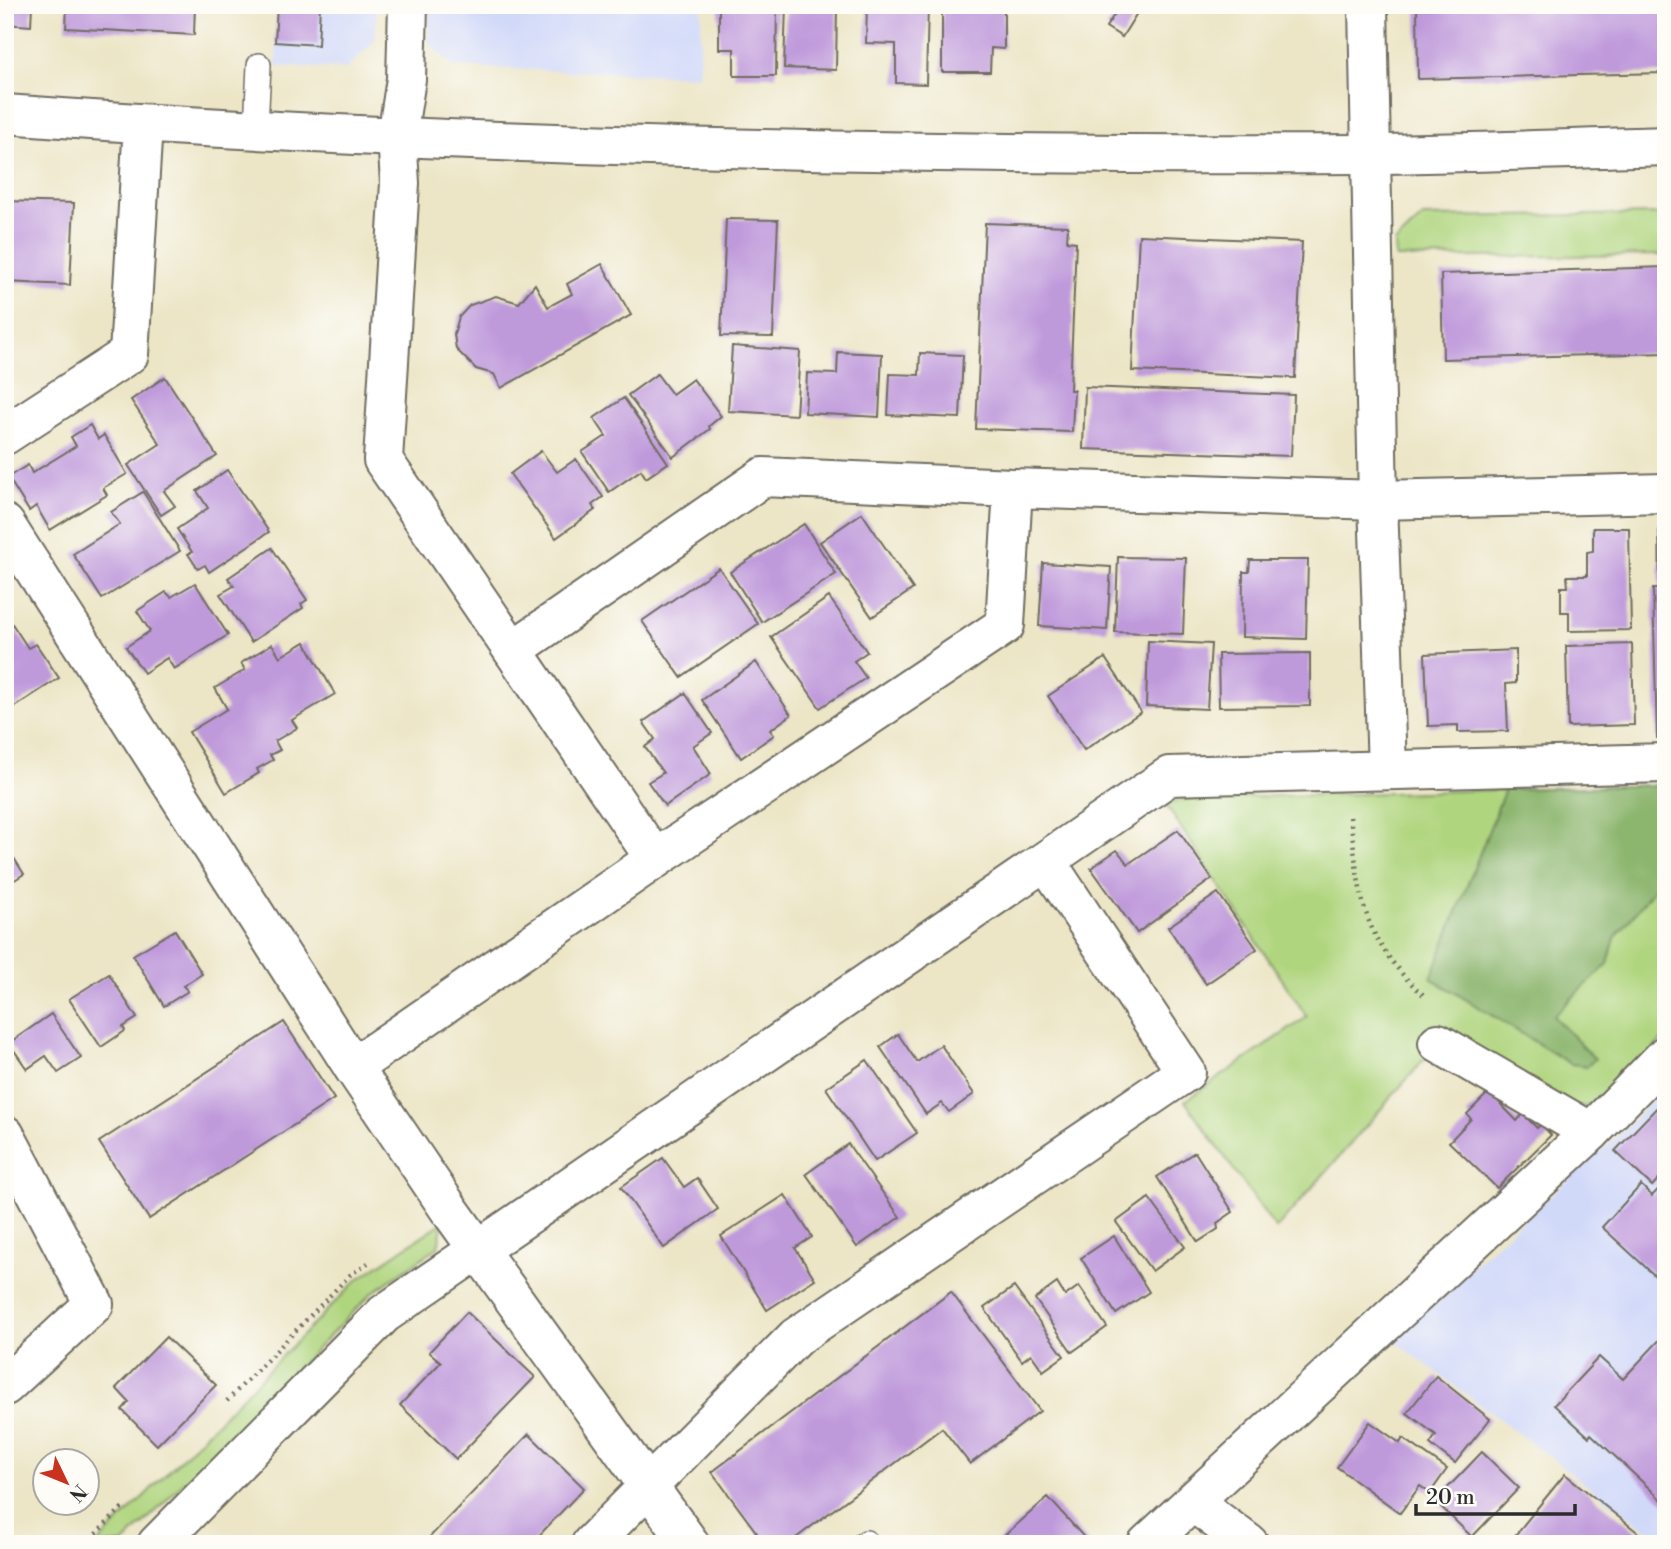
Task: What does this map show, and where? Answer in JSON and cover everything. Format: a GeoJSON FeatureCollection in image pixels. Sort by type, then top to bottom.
{"type":"FeatureCollection","features":[{"type":"Feature","properties":{"kind":"street"},"geometry":{"type":"LineString","coordinates":[[408,5],[406,79],[397,136],[400,183],[383,460],[655,859]]}},
{"type":"Feature","properties":{"kind":"street"},"geometry":{"type":"LineString","coordinates":[[1368,5],[1369,154],[1387,770]]}},
{"type":"Feature","properties":{"kind":"street"},"geometry":{"type":"LineString","coordinates":[[5,114],[143,124],[787,151],[1369,154],[1666,146]]}},
{"type":"Feature","properties":{"kind":"street"},"geometry":{"type":"LineString","coordinates":[[5,435],[129,354],[143,124]]}},
{"type":"Feature","properties":{"kind":"street"},"geometry":{"type":"LineString","coordinates":[[513,650],[762,477],[1378,500],[1666,493]]}},
{"type":"Feature","properties":{"kind":"street"},"geometry":{"type":"LineString","coordinates":[[353,1067],[655,859],[1004,625],[1013,488]]}},
{"type":"Feature","properties":{"kind":"street"},"geometry":{"type":"LineString","coordinates":[[5,524],[353,1067],[478,1249],[690,1544]]}},
{"type":"Feature","properties":{"kind":"street"},"geometry":{"type":"LineString","coordinates":[[157,1544],[384,1314],[1169,776],[1666,763]]}},
{"type":"Feature","properties":{"kind":"street"},"geometry":{"type":"LineString","coordinates":[[590,1544],[796,1337],[1186,1072],[1046,861]]}},
{"type":"Feature","properties":{"kind":"street"},"geometry":{"type":"LineString","coordinates":[[1438,1043],[1591,1132]]}},
{"type":"Feature","properties":{"kind":"street"},"geometry":{"type":"LineString","coordinates":[[1147,1544],[1591,1132],[1666,1055]]}},
{"type":"Feature","properties":{"kind":"street"},"geometry":{"type":"LineString","coordinates":[[5,1386],[94,1304],[8,1146]]}},
{"type":"Feature","properties":{"kind":"street"},"geometry":{"type":"LineString","coordinates":[[1193,1502],[1249,1544]]}},
{"type":"Feature","properties":{"kind":"lane"},"geometry":{"type":"LineString","coordinates":[[256,128],[259,65]]}},
{"type":"Feature","properties":{"kind":"path"},"geometry":{"type":"LineString","coordinates":[[1348,807],[1360,883],[1370,925],[1392,960],[1415,988],[1435,1004]]}},
{"type":"Feature","properties":{"kind":"shaded area"},"geometry":{"type":"Polygon","coordinates":[[[278,5],[377,5],[375,41],[346,69],[276,66],[278,5]]]}},
{"type":"Feature","properties":{"kind":"shaded area"},"geometry":{"type":"Polygon","coordinates":[[[429,5],[702,5],[699,76],[454,67],[428,42],[429,5]]]}},
{"type":"Feature","properties":{"kind":"shaded area"},"geometry":{"type":"Polygon","coordinates":[[[1666,1083],[1666,1544],[1391,1338],[1621,1133],[1666,1083]]]}},
{"type":"Feature","properties":{"kind":"green space"},"geometry":{"type":"Polygon","coordinates":[[[1666,214],[1666,255],[1396,258],[1395,243],[1423,217],[1666,214]]]}},
{"type":"Feature","properties":{"kind":"green space"},"geometry":{"type":"Polygon","coordinates":[[[1666,785],[1666,1036],[1602,1103],[1574,1108],[1429,1054],[1276,1229],[1185,1101],[1307,1017],[1166,805],[1185,799],[1666,785]]]}},
{"type":"Feature","properties":{"kind":"green space"},"geometry":{"type":"Polygon","coordinates":[[[1666,785],[1666,874],[1615,938],[1608,964],[1553,1016],[1595,1059],[1587,1066],[1571,1064],[1431,978],[1505,789],[1666,785]]]}},
{"type":"Feature","properties":{"kind":"green space"},"geometry":{"type":"Polygon","coordinates":[[[443,1222],[438,1247],[372,1293],[123,1544],[97,1544],[357,1280],[443,1222]]]}},
{"type":"Feature","properties":{"kind":"building"},"geometry":{"type":"Polygon","coordinates":[[[5,5],[32,5],[31,26],[5,24],[5,5]]]}},
{"type":"Feature","properties":{"kind":"building"},"geometry":{"type":"Polygon","coordinates":[[[67,5],[195,5],[194,35],[66,28],[67,5]]]}},
{"type":"Feature","properties":{"kind":"building"},"geometry":{"type":"Polygon","coordinates":[[[277,5],[320,5],[318,45],[275,42],[277,5]]]}},
{"type":"Feature","properties":{"kind":"building"},"geometry":{"type":"Polygon","coordinates":[[[719,5],[777,5],[776,76],[734,76],[734,49],[719,49],[719,5]]]}},
{"type":"Feature","properties":{"kind":"building"},"geometry":{"type":"Polygon","coordinates":[[[786,5],[837,5],[836,70],[784,68],[786,5]]]}},
{"type":"Feature","properties":{"kind":"building"},"geometry":{"type":"Polygon","coordinates":[[[867,5],[928,5],[926,84],[896,83],[896,44],[866,43],[867,5]]]}},
{"type":"Feature","properties":{"kind":"building"},"geometry":{"type":"Polygon","coordinates":[[[942,5],[1004,5],[1004,49],[991,48],[990,72],[942,72],[942,5]]]}},
{"type":"Feature","properties":{"kind":"building"},"geometry":{"type":"Polygon","coordinates":[[[1105,5],[1142,5],[1122,37],[1106,27],[1116,12],[1105,5]]]}},
{"type":"Feature","properties":{"kind":"building"},"geometry":{"type":"Polygon","coordinates":[[[1417,5],[1666,5],[1666,61],[1663,61],[1663,73],[1418,79],[1417,5]]]}},
{"type":"Feature","properties":{"kind":"building"},"geometry":{"type":"Polygon","coordinates":[[[5,201],[74,203],[70,285],[5,282],[5,201]]]}},
{"type":"Feature","properties":{"kind":"building"},"geometry":{"type":"Polygon","coordinates":[[[726,219],[778,220],[773,337],[721,336],[726,219]]]}},
{"type":"Feature","properties":{"kind":"building"},"geometry":{"type":"Polygon","coordinates":[[[985,223],[1068,226],[1067,241],[1076,242],[1070,390],[1074,390],[1072,432],[976,429],[985,223]]]}},
{"type":"Feature","properties":{"kind":"building"},"geometry":{"type":"Polygon","coordinates":[[[1139,235],[1302,242],[1295,378],[1132,371],[1139,235]]]}},
{"type":"Feature","properties":{"kind":"building"},"geometry":{"type":"Polygon","coordinates":[[[602,264],[631,315],[501,388],[494,374],[476,369],[456,349],[454,334],[459,317],[470,305],[496,296],[519,303],[535,284],[548,307],[572,294],[567,284],[602,264]]]}},
{"type":"Feature","properties":{"kind":"building"},"geometry":{"type":"Polygon","coordinates":[[[1666,267],[1666,353],[1443,359],[1441,274],[1666,267]]]}},
{"type":"Feature","properties":{"kind":"building"},"geometry":{"type":"Polygon","coordinates":[[[732,346],[800,351],[796,415],[728,411],[732,346]]]}},
{"type":"Feature","properties":{"kind":"building"},"geometry":{"type":"Polygon","coordinates":[[[838,352],[882,354],[879,417],[805,413],[807,373],[837,374],[838,352]]]}},
{"type":"Feature","properties":{"kind":"building"},"geometry":{"type":"Polygon","coordinates":[[[920,353],[963,355],[960,418],[888,415],[890,374],[919,375],[920,353]]]}},
{"type":"Feature","properties":{"kind":"building"},"geometry":{"type":"Polygon","coordinates":[[[657,374],[672,394],[693,379],[721,416],[709,426],[710,429],[673,457],[628,395],[657,374]]]}},
{"type":"Feature","properties":{"kind":"building"},"geometry":{"type":"Polygon","coordinates":[[[165,377],[217,456],[164,491],[175,506],[161,515],[128,465],[160,444],[131,400],[165,377]]]}},
{"type":"Feature","properties":{"kind":"building"},"geometry":{"type":"Polygon","coordinates":[[[1085,387],[1294,395],[1291,456],[1083,449],[1085,387]]]}},
{"type":"Feature","properties":{"kind":"building"},"geometry":{"type":"Polygon","coordinates":[[[624,398],[668,463],[646,478],[641,470],[609,492],[582,452],[606,436],[594,418],[624,398]]]}},
{"type":"Feature","properties":{"kind":"building"},"geometry":{"type":"Polygon","coordinates":[[[90,425],[98,439],[104,435],[127,474],[103,488],[107,495],[50,530],[36,506],[29,511],[8,477],[28,465],[32,473],[76,446],[71,437],[90,425]]]}},
{"type":"Feature","properties":{"kind":"building"},"geometry":{"type":"Polygon","coordinates":[[[541,451],[557,472],[576,459],[603,497],[592,505],[595,510],[556,538],[510,474],[541,451]]]}},
{"type":"Feature","properties":{"kind":"building"},"geometry":{"type":"Polygon","coordinates":[[[227,470],[269,532],[209,572],[205,565],[198,569],[188,554],[192,552],[177,529],[208,508],[197,491],[227,470]]]}},
{"type":"Feature","properties":{"kind":"building"},"geometry":{"type":"Polygon","coordinates":[[[143,492],[180,551],[102,599],[73,554],[120,524],[111,512],[143,492]]]}},
{"type":"Feature","properties":{"kind":"building"},"geometry":{"type":"Polygon","coordinates":[[[862,513],[913,589],[872,617],[820,542],[862,513]]]}},
{"type":"Feature","properties":{"kind":"building"},"geometry":{"type":"Polygon","coordinates":[[[804,524],[836,574],[762,622],[730,572],[804,524]]]}},
{"type":"Feature","properties":{"kind":"building"},"geometry":{"type":"Polygon","coordinates":[[[1659,524],[1666,524],[1666,738],[1657,738],[1653,589],[1660,589],[1659,524]]]}},
{"type":"Feature","properties":{"kind":"building"},"geometry":{"type":"Polygon","coordinates":[[[1593,528],[1629,528],[1631,630],[1569,631],[1569,612],[1561,612],[1561,587],[1568,587],[1567,576],[1587,576],[1587,552],[1593,551],[1593,528]]]}},
{"type":"Feature","properties":{"kind":"building"},"geometry":{"type":"Polygon","coordinates":[[[272,548],[307,600],[301,604],[303,608],[251,642],[220,594],[234,586],[228,578],[272,548]]]}},
{"type":"Feature","properties":{"kind":"building"},"geometry":{"type":"Polygon","coordinates":[[[1118,557],[1186,558],[1183,634],[1115,632],[1118,557]]]}},
{"type":"Feature","properties":{"kind":"building"},"geometry":{"type":"Polygon","coordinates":[[[1250,560],[1308,560],[1306,639],[1242,637],[1243,572],[1249,572],[1250,560]]]}},
{"type":"Feature","properties":{"kind":"building"},"geometry":{"type":"Polygon","coordinates":[[[1043,563],[1111,567],[1107,630],[1039,626],[1043,563]]]}},
{"type":"Feature","properties":{"kind":"building"},"geometry":{"type":"Polygon","coordinates":[[[719,568],[758,624],[681,677],[642,621],[719,568]]]}},
{"type":"Feature","properties":{"kind":"building"},"geometry":{"type":"Polygon","coordinates":[[[195,583],[228,635],[174,669],[167,658],[144,673],[126,647],[150,631],[137,611],[166,592],[171,597],[195,583]]]}},
{"type":"Feature","properties":{"kind":"building"},"geometry":{"type":"Polygon","coordinates":[[[829,597],[867,652],[854,661],[866,678],[820,708],[771,637],[829,597]]]}},
{"type":"Feature","properties":{"kind":"building"},"geometry":{"type":"Polygon","coordinates":[[[5,613],[28,648],[36,644],[59,678],[5,713],[5,613]]]}},
{"type":"Feature","properties":{"kind":"building"},"geometry":{"type":"Polygon","coordinates":[[[1148,641],[1211,644],[1207,709],[1146,706],[1148,641]]]}},
{"type":"Feature","properties":{"kind":"building"},"geometry":{"type":"Polygon","coordinates":[[[305,642],[335,694],[292,720],[297,728],[275,741],[280,750],[270,755],[273,760],[257,769],[259,773],[226,793],[189,732],[227,709],[215,688],[245,670],[241,663],[272,644],[280,657],[305,642]]]}},
{"type":"Feature","properties":{"kind":"building"},"geometry":{"type":"Polygon","coordinates":[[[1632,644],[1634,725],[1568,727],[1566,646],[1632,644]]]}},
{"type":"Feature","properties":{"kind":"building"},"geometry":{"type":"Polygon","coordinates":[[[1516,650],[1516,683],[1506,684],[1508,731],[1458,732],[1458,725],[1428,726],[1425,654],[1516,650]]]}},
{"type":"Feature","properties":{"kind":"building"},"geometry":{"type":"Polygon","coordinates":[[[1310,653],[1310,706],[1219,707],[1218,654],[1310,653]]]}},
{"type":"Feature","properties":{"kind":"building"},"geometry":{"type":"Polygon","coordinates":[[[1105,658],[1141,712],[1084,750],[1048,696],[1105,658]]]}},
{"type":"Feature","properties":{"kind":"building"},"geometry":{"type":"Polygon","coordinates":[[[756,662],[791,715],[770,730],[774,735],[741,758],[702,700],[756,662]]]}},
{"type":"Feature","properties":{"kind":"building"},"geometry":{"type":"Polygon","coordinates":[[[685,693],[712,733],[693,746],[711,774],[665,806],[648,782],[663,773],[645,747],[655,739],[643,722],[685,693]]]}},
{"type":"Feature","properties":{"kind":"building"},"geometry":{"type":"Polygon","coordinates":[[[1178,830],[1212,879],[1137,933],[1091,868],[1117,850],[1128,864],[1178,830]]]}},
{"type":"Feature","properties":{"kind":"building"},"geometry":{"type":"Polygon","coordinates":[[[5,844],[24,874],[5,886],[5,844]]]}},
{"type":"Feature","properties":{"kind":"building"},"geometry":{"type":"Polygon","coordinates":[[[1218,893],[1257,949],[1206,984],[1168,927],[1218,893]]]}},
{"type":"Feature","properties":{"kind":"building"},"geometry":{"type":"Polygon","coordinates":[[[175,930],[202,974],[183,986],[188,991],[164,1006],[133,955],[175,930]]]}},
{"type":"Feature","properties":{"kind":"building"},"geometry":{"type":"Polygon","coordinates":[[[109,974],[137,1018],[123,1027],[125,1031],[101,1047],[69,999],[109,974]]]}},
{"type":"Feature","properties":{"kind":"building"},"geometry":{"type":"Polygon","coordinates":[[[51,1014],[81,1058],[58,1073],[46,1056],[27,1069],[9,1043],[51,1014]]]}},
{"type":"Feature","properties":{"kind":"building"},"geometry":{"type":"Polygon","coordinates":[[[284,1022],[334,1099],[149,1219],[99,1142],[284,1022]]]}},
{"type":"Feature","properties":{"kind":"building"},"geometry":{"type":"Polygon","coordinates":[[[898,1034],[917,1062],[941,1045],[974,1094],[949,1112],[942,1103],[926,1114],[880,1047],[898,1034]]]}},
{"type":"Feature","properties":{"kind":"building"},"geometry":{"type":"Polygon","coordinates":[[[867,1060],[917,1133],[875,1161],[826,1088],[867,1060]]]}},
{"type":"Feature","properties":{"kind":"building"},"geometry":{"type":"Polygon","coordinates":[[[1489,1092],[1517,1121],[1523,1114],[1537,1128],[1541,1124],[1551,1135],[1497,1188],[1449,1142],[1471,1119],[1467,1114],[1489,1092]]]}},
{"type":"Feature","properties":{"kind":"building"},"geometry":{"type":"Polygon","coordinates":[[[1666,1098],[1666,1171],[1652,1186],[1615,1151],[1666,1098]]]}},
{"type":"Feature","properties":{"kind":"building"},"geometry":{"type":"Polygon","coordinates":[[[848,1144],[900,1217],[857,1247],[806,1174],[848,1144]]]}},
{"type":"Feature","properties":{"kind":"building"},"geometry":{"type":"Polygon","coordinates":[[[1195,1152],[1233,1212],[1217,1223],[1218,1229],[1198,1242],[1157,1177],[1195,1152]]]}},
{"type":"Feature","properties":{"kind":"building"},"geometry":{"type":"Polygon","coordinates":[[[663,1158],[684,1187],[697,1178],[718,1209],[664,1248],[621,1187],[663,1158]]]}},
{"type":"Feature","properties":{"kind":"building"},"geometry":{"type":"Polygon","coordinates":[[[1666,1181],[1666,1286],[1602,1227],[1641,1185],[1652,1196],[1666,1181]]]}},
{"type":"Feature","properties":{"kind":"building"},"geometry":{"type":"Polygon","coordinates":[[[785,1195],[812,1237],[795,1248],[815,1279],[767,1310],[721,1236],[785,1195]]]}},
{"type":"Feature","properties":{"kind":"building"},"geometry":{"type":"Polygon","coordinates":[[[1149,1198],[1185,1247],[1152,1271],[1116,1222],[1149,1198]]]}},
{"type":"Feature","properties":{"kind":"building"},"geometry":{"type":"Polygon","coordinates":[[[1114,1236],[1149,1292],[1116,1314],[1081,1258],[1114,1236]]]}},
{"type":"Feature","properties":{"kind":"building"},"geometry":{"type":"Polygon","coordinates":[[[1057,1283],[1065,1296],[1079,1286],[1107,1327],[1072,1352],[1035,1299],[1057,1283]]]}},
{"type":"Feature","properties":{"kind":"building"},"geometry":{"type":"Polygon","coordinates":[[[1014,1287],[1064,1356],[1043,1371],[1031,1354],[1022,1361],[984,1308],[1014,1287]]]}},
{"type":"Feature","properties":{"kind":"building"},"geometry":{"type":"Polygon","coordinates":[[[951,1292],[1040,1411],[970,1464],[942,1428],[788,1544],[765,1544],[712,1472],[951,1292]]]}},
{"type":"Feature","properties":{"kind":"building"},"geometry":{"type":"Polygon","coordinates":[[[467,1312],[535,1377],[456,1459],[400,1405],[441,1362],[429,1352],[467,1312]]]}},
{"type":"Feature","properties":{"kind":"building"},"geometry":{"type":"Polygon","coordinates":[[[1666,1333],[1666,1504],[1591,1434],[1589,1437],[1554,1405],[1599,1357],[1623,1379],[1666,1333]]]}},
{"type":"Feature","properties":{"kind":"building"},"geometry":{"type":"Polygon","coordinates":[[[166,1337],[216,1385],[157,1445],[122,1410],[129,1402],[116,1388],[166,1337]]]}},
{"type":"Feature","properties":{"kind":"building"},"geometry":{"type":"Polygon","coordinates":[[[1436,1376],[1490,1419],[1455,1463],[1430,1444],[1436,1435],[1407,1413],[1436,1376]]]}},
{"type":"Feature","properties":{"kind":"building"},"geometry":{"type":"Polygon","coordinates":[[[1370,1422],[1400,1443],[1403,1438],[1447,1469],[1430,1493],[1420,1486],[1400,1513],[1337,1467],[1370,1422]]]}},
{"type":"Feature","properties":{"kind":"building"},"geometry":{"type":"Polygon","coordinates":[[[529,1434],[584,1488],[531,1544],[423,1544],[529,1434]]]}},
{"type":"Feature","properties":{"kind":"building"},"geometry":{"type":"Polygon","coordinates":[[[1482,1452],[1519,1488],[1472,1537],[1435,1501],[1482,1452]]]}},
{"type":"Feature","properties":{"kind":"building"},"geometry":{"type":"Polygon","coordinates":[[[1565,1474],[1646,1539],[1641,1544],[1508,1544],[1565,1474]]]}},
{"type":"Feature","properties":{"kind":"building"},"geometry":{"type":"Polygon","coordinates":[[[1048,1497],[1090,1544],[995,1544],[1048,1497]]]}}]}
